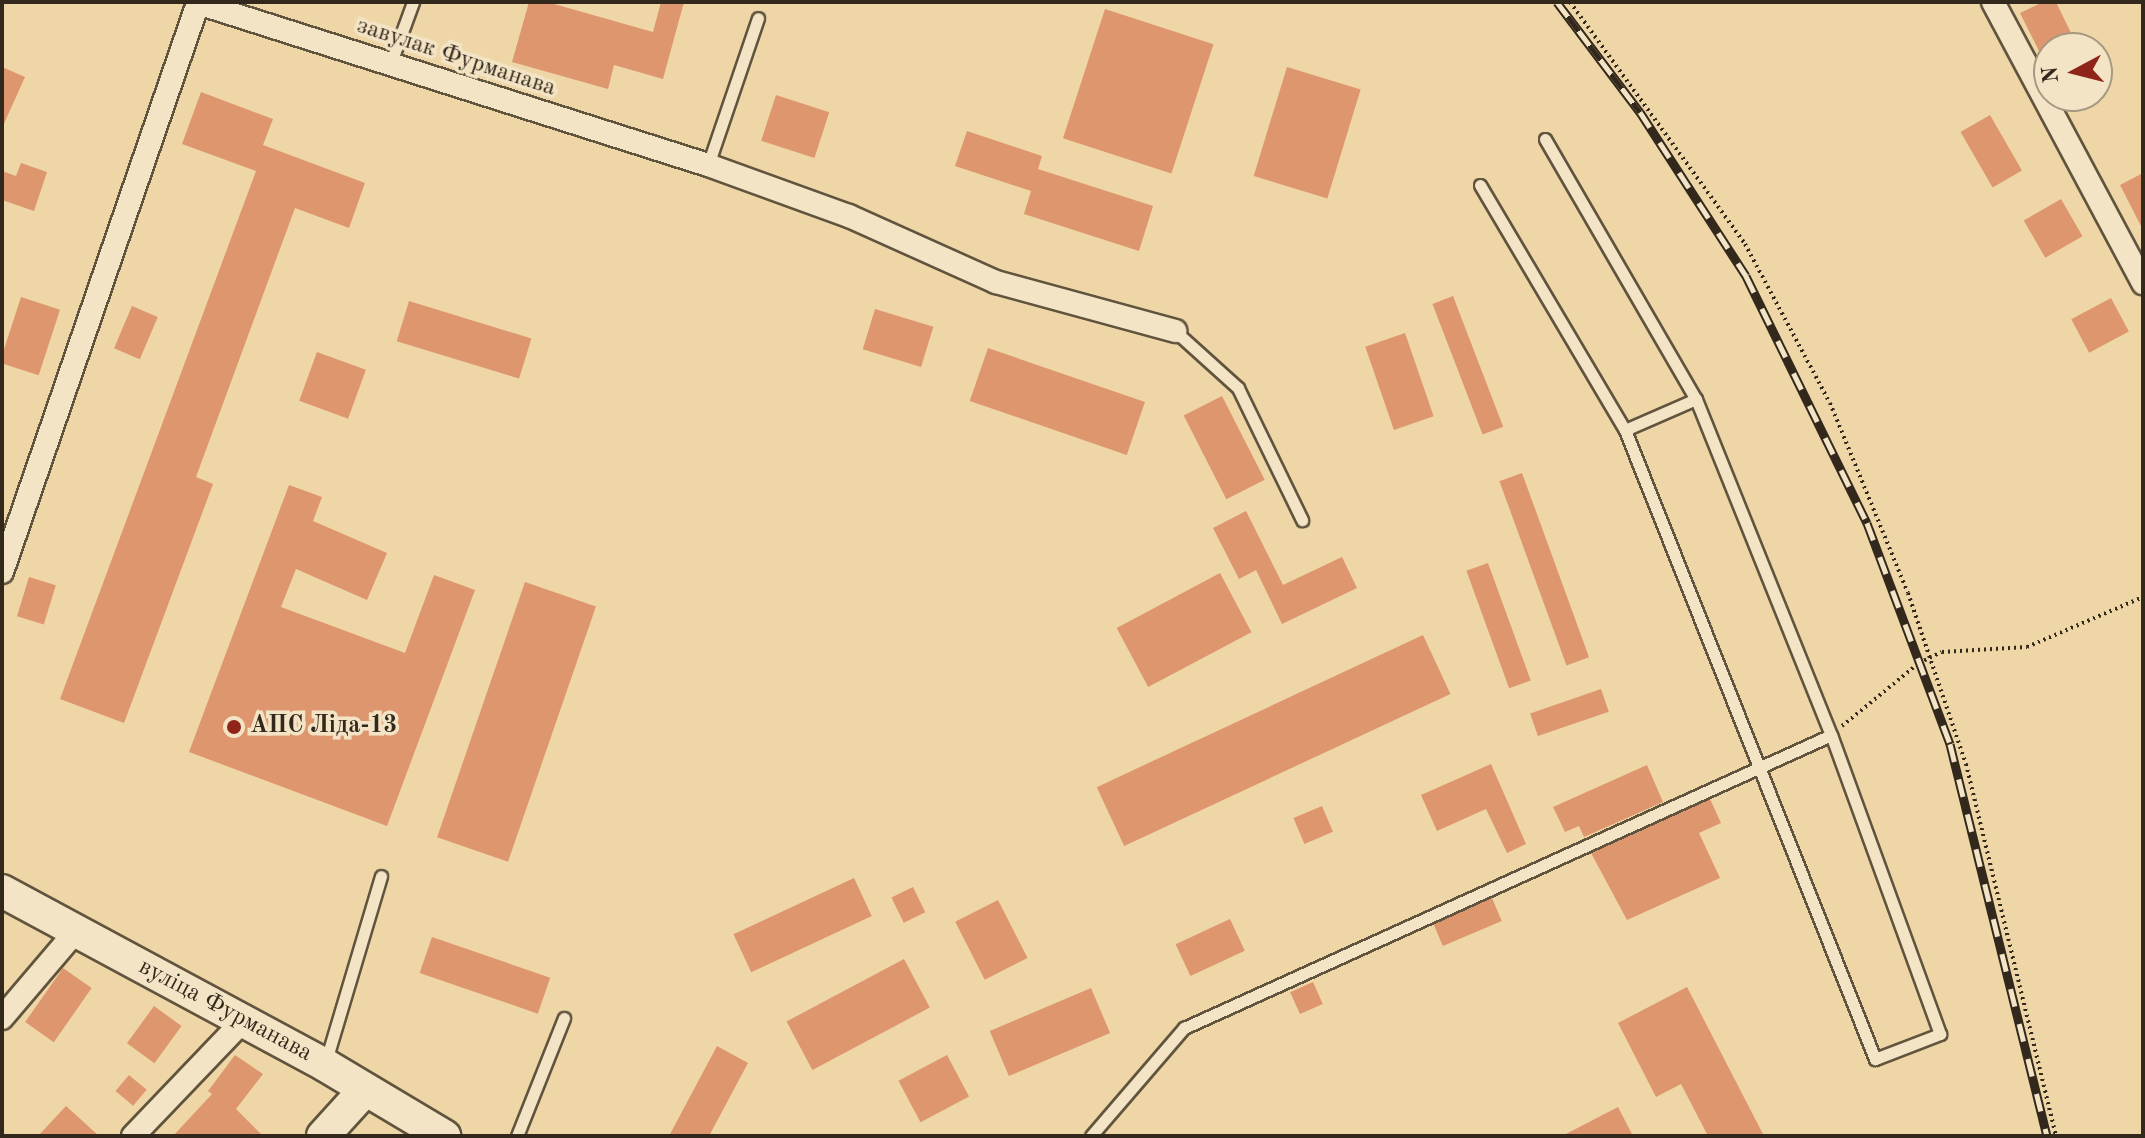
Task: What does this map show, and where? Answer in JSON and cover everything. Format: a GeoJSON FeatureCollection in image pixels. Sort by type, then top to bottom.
{"type":"FeatureCollection","features":[{"type":"Feature","properties":{"kind":"street","name":"завулак Фурманава"},"geometry":{"type":"LineString","coordinates":[[2,572],[198,2],[708,165],[849,216],[996,282],[1175,331]]}},
{"type":"Feature","properties":{"kind":"street"},"geometry":{"type":"LineString","coordinates":[[1993,2],[2136,253],[2143,283]]}},
{"type":"Feature","properties":{"kind":"street","name":"вуліца Фурманава"},"geometry":{"type":"LineString","coordinates":[[2,891],[325,1065],[444,1136]]}},
{"type":"Feature","properties":{"kind":"street"},"geometry":{"type":"LineString","coordinates":[[2,1018],[76,931]]}},
{"type":"Feature","properties":{"kind":"street"},"geometry":{"type":"LineString","coordinates":[[133,1136],[243,1021]]}},
{"type":"Feature","properties":{"kind":"street"},"geometry":{"type":"LineString","coordinates":[[323,1136],[364,1091]]}},
{"type":"Feature","properties":{"kind":"lane"},"geometry":{"type":"LineString","coordinates":[[390,65],[413,2]]}},
{"type":"Feature","properties":{"kind":"lane"},"geometry":{"type":"LineString","coordinates":[[708,165],[758,18]]}},
{"type":"Feature","properties":{"kind":"lane"},"geometry":{"type":"LineString","coordinates":[[1480,185],[1625,430],[1875,1059],[1940,1034],[1831,735],[1696,399],[1545,139]]}},
{"type":"Feature","properties":{"kind":"lane"},"geometry":{"type":"LineString","coordinates":[[1175,331],[1238,388],[1302,520]]}},
{"type":"Feature","properties":{"kind":"lane"},"geometry":{"type":"LineString","coordinates":[[1625,430],[1696,399]]}},
{"type":"Feature","properties":{"kind":"lane"},"geometry":{"type":"LineString","coordinates":[[1091,1136],[1184,1028],[1831,735]]}},
{"type":"Feature","properties":{"kind":"lane"},"geometry":{"type":"LineString","coordinates":[[325,1065],[381,876]]}},
{"type":"Feature","properties":{"kind":"lane"},"geometry":{"type":"LineString","coordinates":[[517,1136],[564,1018]]}},
{"type":"Feature","properties":{"kind":"path"},"geometry":{"type":"LineString","coordinates":[[1570,2],[1745,244],[1830,403],[1932,657],[1966,764],[2056,1136]]}},
{"type":"Feature","properties":{"kind":"path"},"geometry":{"type":"LineString","coordinates":[[1831,735],[1932,657],[2027,647],[2143,597]]}},
{"type":"Feature","properties":{"kind":"building"},"geometry":{"type":"Polygon","coordinates":[[[529,2],[547,2],[653,32],[661,2],[684,2],[663,79],[614,65],[608,89],[512,62],[529,2]]]}},
{"type":"Feature","properties":{"kind":"building"},"geometry":{"type":"Polygon","coordinates":[[[2043,2],[2056,2],[2071,32],[2033,32],[2033,39],[2020,13],[2043,2]]]}},
{"type":"Feature","properties":{"kind":"building"},"geometry":{"type":"Polygon","coordinates":[[[1105,9],[1213,44],[1171,174],[1063,138],[1105,9]]]}},
{"type":"Feature","properties":{"kind":"building"},"geometry":{"type":"Polygon","coordinates":[[[2,67],[25,77],[2,128],[2,67]]]}},
{"type":"Feature","properties":{"kind":"building"},"geometry":{"type":"Polygon","coordinates":[[[1287,67],[1361,90],[1327,199],[1254,176],[1287,67]]]}},
{"type":"Feature","properties":{"kind":"building"},"geometry":{"type":"Polygon","coordinates":[[[201,92],[273,119],[263,145],[365,183],[349,228],[295,208],[196,477],[213,484],[124,723],[60,699],[256,171],[182,144],[201,92]]]}},
{"type":"Feature","properties":{"kind":"building"},"geometry":{"type":"Polygon","coordinates":[[[776,95],[829,112],[814,158],[761,141],[776,95]]]}},
{"type":"Feature","properties":{"kind":"building"},"geometry":{"type":"Polygon","coordinates":[[[1990,115],[2022,170],[1993,187],[1961,132],[1990,115]]]}},
{"type":"Feature","properties":{"kind":"building"},"geometry":{"type":"Polygon","coordinates":[[[967,131],[1042,156],[1038,169],[1153,206],[1139,251],[1024,214],[1031,191],[955,166],[967,131]]]}},
{"type":"Feature","properties":{"kind":"building"},"geometry":{"type":"Polygon","coordinates":[[[21,163],[47,172],[34,211],[2,200],[2,171],[16,176],[21,163]]]}},
{"type":"Feature","properties":{"kind":"building"},"geometry":{"type":"Polygon","coordinates":[[[2143,173],[2143,230],[2120,185],[2143,173]]]}},
{"type":"Feature","properties":{"kind":"building"},"geometry":{"type":"Polygon","coordinates":[[[2061,199],[2082,236],[2045,258],[2024,220],[2061,199]]]}},
{"type":"Feature","properties":{"kind":"building"},"geometry":{"type":"Polygon","coordinates":[[[1453,296],[1503,427],[1483,435],[1432,304],[1453,296]]]}},
{"type":"Feature","properties":{"kind":"building"},"geometry":{"type":"Polygon","coordinates":[[[21,297],[60,310],[39,375],[2,363],[21,297]]]}},
{"type":"Feature","properties":{"kind":"building"},"geometry":{"type":"Polygon","coordinates":[[[2111,298],[2129,332],[2089,353],[2071,319],[2111,298]]]}},
{"type":"Feature","properties":{"kind":"building"},"geometry":{"type":"Polygon","coordinates":[[[409,301],[531,338],[519,379],[397,341],[409,301]]]}},
{"type":"Feature","properties":{"kind":"building"},"geometry":{"type":"Polygon","coordinates":[[[132,306],[158,317],[140,359],[114,348],[132,306]]]}},
{"type":"Feature","properties":{"kind":"building"},"geometry":{"type":"Polygon","coordinates":[[[875,309],[933,327],[921,367],[863,349],[875,309]]]}},
{"type":"Feature","properties":{"kind":"building"},"geometry":{"type":"Polygon","coordinates":[[[1405,333],[1434,416],[1394,430],[1365,347],[1405,333]]]}},
{"type":"Feature","properties":{"kind":"building"},"geometry":{"type":"Polygon","coordinates":[[[988,348],[1145,402],[1127,455],[970,401],[988,348]]]}},
{"type":"Feature","properties":{"kind":"building"},"geometry":{"type":"Polygon","coordinates":[[[317,352],[366,370],[348,419],[299,401],[317,352]]]}},
{"type":"Feature","properties":{"kind":"building"},"geometry":{"type":"Polygon","coordinates":[[[1222,396],[1265,480],[1226,499],[1184,416],[1222,396]]]}},
{"type":"Feature","properties":{"kind":"building"},"geometry":{"type":"Polygon","coordinates":[[[1522,473],[1589,657],[1566,665],[1499,481],[1522,473]]]}},
{"type":"Feature","properties":{"kind":"building"},"geometry":{"type":"Polygon","coordinates":[[[289,485],[322,497],[313,521],[387,553],[367,600],[296,569],[281,607],[405,653],[434,575],[475,590],[387,826],[189,752],[289,485]]]}},
{"type":"Feature","properties":{"kind":"building"},"geometry":{"type":"Polygon","coordinates":[[[1246,511],[1283,585],[1342,557],[1357,588],[1282,624],[1256,570],[1239,579],[1213,528],[1246,511]]]}},
{"type":"Feature","properties":{"kind":"building"},"geometry":{"type":"Polygon","coordinates":[[[1488,563],[1531,680],[1509,688],[1466,571],[1488,563]]]}},
{"type":"Feature","properties":{"kind":"building"},"geometry":{"type":"Polygon","coordinates":[[[1220,573],[1251,632],[1148,687],[1117,628],[1220,573]]]}},
{"type":"Feature","properties":{"kind":"building"},"geometry":{"type":"Polygon","coordinates":[[[29,577],[56,585],[44,624],[17,616],[29,577]]]}},
{"type":"Feature","properties":{"kind":"building"},"geometry":{"type":"Polygon","coordinates":[[[525,582],[596,606],[508,862],[437,837],[525,582]]]}},
{"type":"Feature","properties":{"kind":"building"},"geometry":{"type":"Polygon","coordinates":[[[1423,635],[1450,694],[1124,846],[1097,787],[1423,635]]]}},
{"type":"Feature","properties":{"kind":"building"},"geometry":{"type":"Polygon","coordinates":[[[1601,689],[1609,712],[1538,736],[1530,713],[1601,689]]]}},
{"type":"Feature","properties":{"kind":"building"},"geometry":{"type":"Polygon","coordinates":[[[1491,764],[1526,844],[1507,853],[1486,809],[1437,831],[1421,795],[1491,764]]]}},
{"type":"Feature","properties":{"kind":"building"},"geometry":{"type":"Polygon","coordinates":[[[1647,765],[1663,802],[1584,837],[1579,826],[1565,832],[1553,807],[1647,765]]]}},
{"type":"Feature","properties":{"kind":"building"},"geometry":{"type":"Polygon","coordinates":[[[1710,799],[1721,823],[1699,833],[1720,878],[1627,920],[1591,853],[1710,799]]]}},
{"type":"Feature","properties":{"kind":"building"},"geometry":{"type":"Polygon","coordinates":[[[1322,806],[1333,832],[1304,844],[1293,818],[1322,806]]]}},
{"type":"Feature","properties":{"kind":"building"},"geometry":{"type":"Polygon","coordinates":[[[854,878],[872,916],[751,972],[733,934],[854,878]]]}},
{"type":"Feature","properties":{"kind":"building"},"geometry":{"type":"Polygon","coordinates":[[[913,887],[925,912],[904,923],[891,898],[913,887]]]}},
{"type":"Feature","properties":{"kind":"building"},"geometry":{"type":"Polygon","coordinates":[[[1492,898],[1502,921],[1443,946],[1433,923],[1492,898]]]}},
{"type":"Feature","properties":{"kind":"building"},"geometry":{"type":"Polygon","coordinates":[[[998,900],[1028,958],[985,980],[955,922],[998,900]]]}},
{"type":"Feature","properties":{"kind":"building"},"geometry":{"type":"Polygon","coordinates":[[[1230,919],[1245,951],[1190,976],[1176,944],[1230,919]]]}},
{"type":"Feature","properties":{"kind":"building"},"geometry":{"type":"Polygon","coordinates":[[[432,937],[550,978],[538,1014],[420,973],[432,937]]]}},
{"type":"Feature","properties":{"kind":"building"},"geometry":{"type":"Polygon","coordinates":[[[904,959],[930,1008],[812,1070],[787,1021],[904,959]]]}},
{"type":"Feature","properties":{"kind":"building"},"geometry":{"type":"Polygon","coordinates":[[[63,968],[92,988],[54,1042],[25,1022],[63,968]]]}},
{"type":"Feature","properties":{"kind":"building"},"geometry":{"type":"Polygon","coordinates":[[[1313,982],[1323,1004],[1300,1014],[1290,992],[1313,982]]]}},
{"type":"Feature","properties":{"kind":"building"},"geometry":{"type":"Polygon","coordinates":[[[1687,987],[1764,1136],[1708,1136],[1681,1084],[1656,1097],[1618,1023],[1687,987]]]}},
{"type":"Feature","properties":{"kind":"building"},"geometry":{"type":"Polygon","coordinates":[[[1091,988],[1110,1033],[1009,1076],[990,1031],[1091,988]]]}},
{"type":"Feature","properties":{"kind":"building"},"geometry":{"type":"Polygon","coordinates":[[[154,1006],[182,1026],[154,1063],[127,1043],[154,1006]]]}},
{"type":"Feature","properties":{"kind":"building"},"geometry":{"type":"Polygon","coordinates":[[[717,1046],[748,1063],[709,1136],[669,1136],[717,1046]]]}},
{"type":"Feature","properties":{"kind":"building"},"geometry":{"type":"Polygon","coordinates":[[[235,1055],[263,1074],[236,1109],[263,1136],[173,1136],[212,1094],[208,1091],[235,1055]]]}},
{"type":"Feature","properties":{"kind":"building"},"geometry":{"type":"Polygon","coordinates":[[[947,1055],[969,1096],[921,1122],[898,1081],[947,1055]]]}},
{"type":"Feature","properties":{"kind":"building"},"geometry":{"type":"Polygon","coordinates":[[[129,1075],[147,1090],[133,1106],[116,1091],[129,1075]]]}},
{"type":"Feature","properties":{"kind":"building"},"geometry":{"type":"Polygon","coordinates":[[[66,1106],[99,1136],[38,1136],[66,1106]]]}},
{"type":"Feature","properties":{"kind":"building"},"geometry":{"type":"Polygon","coordinates":[[[1618,1107],[1633,1136],[1562,1136],[1618,1107]]]}},
{"type":"Feature","properties":{"kind":"railway"},"geometry":{"type":"LineString","coordinates":[[1557,2],[1640,112],[1746,276],[1867,523],[1950,744],[2047,1136]]}},
{"type":"Feature","properties":{"kind":"place","name":"АПС Ліда-13"},"geometry":{"type":"Point","coordinates":[234,727]}}]}
